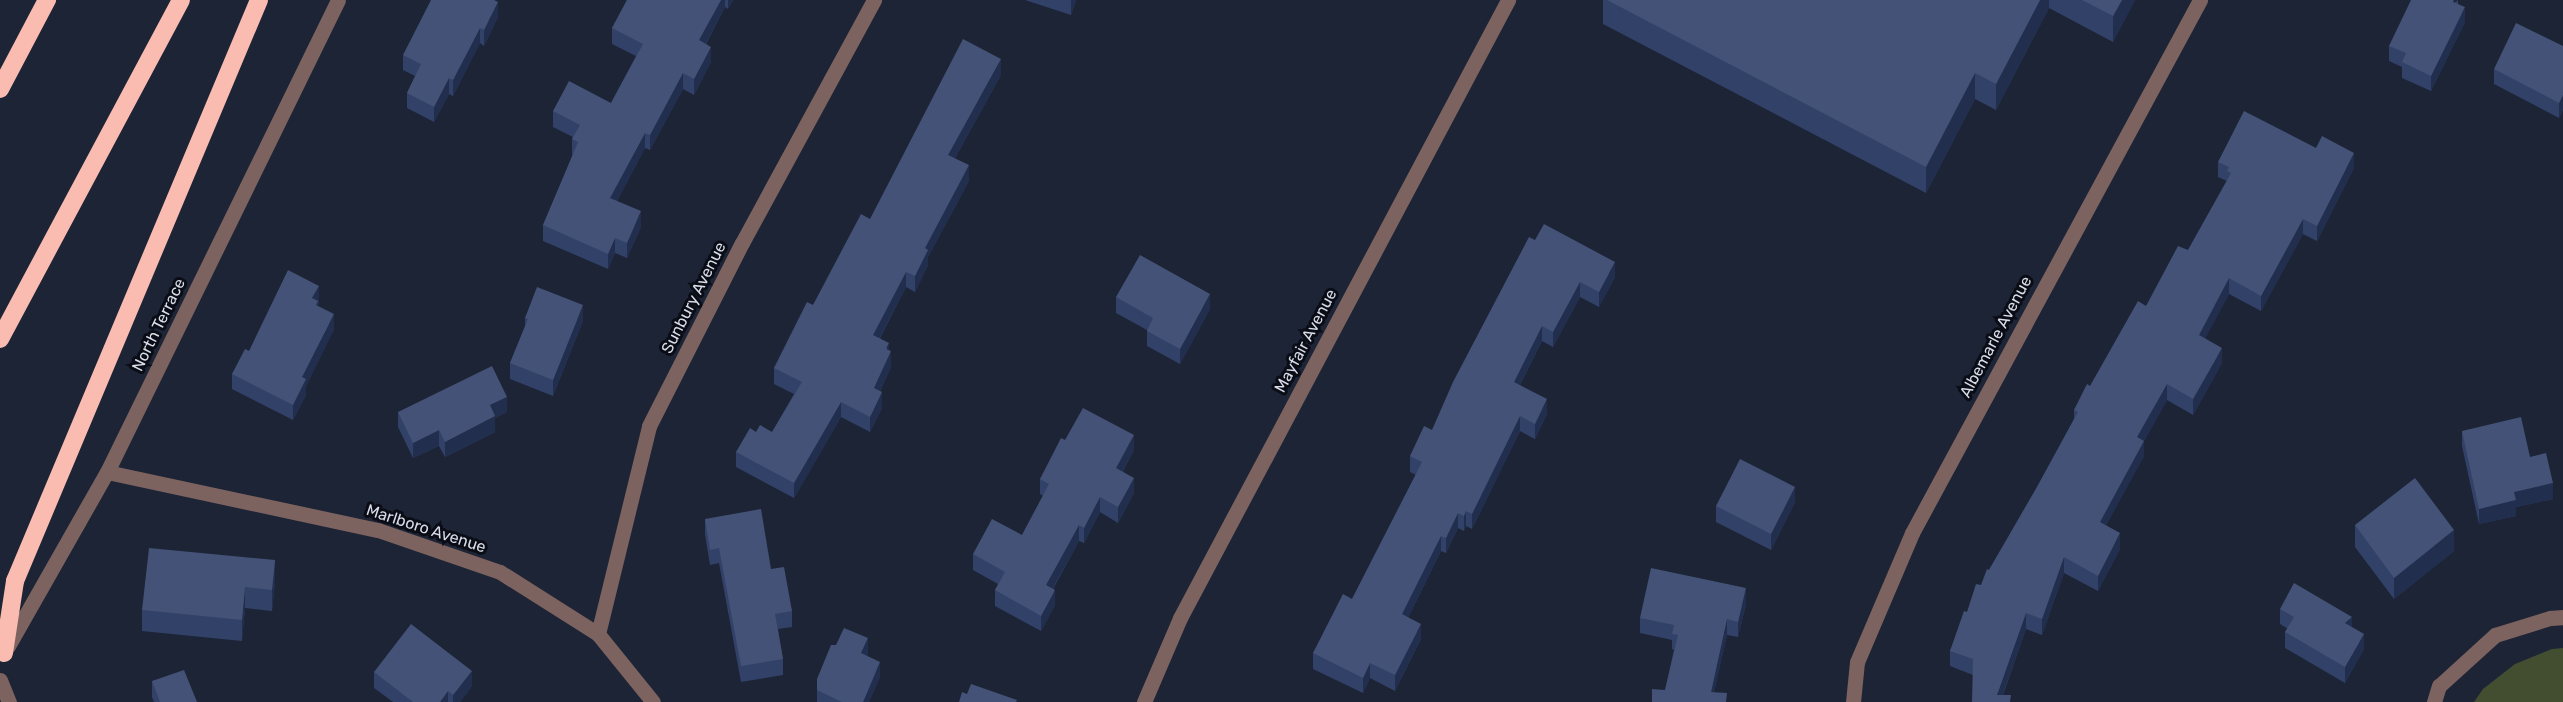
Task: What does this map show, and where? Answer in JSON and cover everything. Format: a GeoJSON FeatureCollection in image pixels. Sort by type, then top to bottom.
{"type":"FeatureCollection","features":[{"type":"Feature","properties":{"kind":"highway"},"geometry":{"type":"LineString","coordinates":[[0,88],[47,0]]}},
{"type":"Feature","properties":{"kind":"highway"},"geometry":{"type":"LineString","coordinates":[[0,339],[181,0]]}},
{"type":"Feature","properties":{"kind":"highway"},"geometry":{"type":"LineString","coordinates":[[2,656],[15,581],[259,0]]}},
{"type":"Feature","properties":{"kind":"street","name":"North Terrace"},"geometry":{"type":"LineString","coordinates":[[2,656],[107,472],[338,0]]}},
{"type":"Feature","properties":{"kind":"street","name":"Sunbury Avenue"},"geometry":{"type":"LineString","coordinates":[[598,633],[650,426],[742,243],[874,0]]}},
{"type":"Feature","properties":{"kind":"street","name":"Mayfair Avenue"},"geometry":{"type":"LineString","coordinates":[[1144,702],[1180,618],[1508,0]]}},
{"type":"Feature","properties":{"kind":"street","name":"Albemarle Avenue"},"geometry":{"type":"LineString","coordinates":[[1853,702],[1857,662],[1912,533],[2200,0]]}},
{"type":"Feature","properties":{"kind":"street","name":"Marlboro Avenue"},"geometry":{"type":"LineString","coordinates":[[107,472],[378,530],[500,572],[598,633],[654,702]]}},
{"type":"Feature","properties":{"kind":"street"},"geometry":{"type":"LineString","coordinates":[[2434,702],[2439,686],[2495,635],[2550,618],[2563,617]]}},
{"type":"Feature","properties":{"kind":"street"},"geometry":{"type":"LineString","coordinates":[[0,680],[9,702]]}},
{"type":"Feature","properties":{"kind":"green space"},"geometry":{"type":"Polygon","coordinates":[[[2563,648],[2563,702],[2474,702],[2483,689],[2515,664],[2552,649],[2563,648]]]}},
{"type":"Feature","properties":{"kind":"building"},"geometry":{"type":"Polygon","coordinates":[[[431,0],[494,0],[498,2],[484,30],[480,28],[453,80],[449,78],[434,107],[407,93],[421,64],[403,55],[431,0]]]}},
{"type":"Feature","properties":{"kind":"building"},"geometry":{"type":"Polygon","coordinates":[[[627,0],[721,0],[699,40],[711,47],[694,79],[683,73],[650,135],[645,133],[610,198],[641,211],[627,243],[615,238],[608,254],[543,225],[578,142],[572,139],[580,125],[553,111],[569,81],[611,103],[643,44],[612,28],[627,0]]]}},
{"type":"Feature","properties":{"kind":"building"},"geometry":{"type":"Polygon","coordinates":[[[1607,0],[2040,0],[1996,84],[1975,73],[1926,167],[1607,0]]]}},
{"type":"Feature","properties":{"kind":"building"},"geometry":{"type":"Polygon","coordinates":[[[2082,0],[2122,0],[2113,16],[2082,0]]]}},
{"type":"Feature","properties":{"kind":"building"},"geometry":{"type":"Polygon","coordinates":[[[2411,0],[2454,0],[2453,2],[2465,7],[2431,76],[2402,62],[2406,53],[2389,46],[2411,0]]]}},
{"type":"Feature","properties":{"kind":"building"},"geometry":{"type":"Polygon","coordinates":[[[2516,23],[2563,46],[2563,95],[2559,103],[2494,69],[2516,23]]]}},
{"type":"Feature","properties":{"kind":"building"},"geometry":{"type":"Polygon","coordinates":[[[963,39],[1001,59],[948,155],[969,165],[925,248],[928,250],[915,276],[906,272],[873,335],[889,343],[886,349],[891,351],[874,388],[882,392],[870,417],[841,402],[794,483],[736,452],[750,428],[756,432],[760,425],[772,432],[802,382],[774,368],[807,302],[813,305],[861,214],[870,219],[963,39]]]}},
{"type":"Feature","properties":{"kind":"building"},"geometry":{"type":"Polygon","coordinates":[[[2244,111],[2316,148],[2322,136],[2354,153],[2317,226],[2303,219],[2261,296],[2229,278],[2199,335],[2222,348],[2193,399],[2167,384],[2137,437],[2144,441],[2100,522],[2120,533],[2098,576],[2064,557],[2042,619],[2026,613],[1997,695],[2011,695],[2010,702],[1972,702],[1973,659],[1950,651],[1976,584],[1981,585],[1987,569],[1989,570],[2078,412],[2074,410],[2087,384],[2090,386],[2138,301],[2146,306],[2178,246],[2188,250],[2231,173],[2227,171],[2229,167],[2218,162],[2244,111]]]}},
{"type":"Feature","properties":{"kind":"building"},"geometry":{"type":"Polygon","coordinates":[[[1544,224],[1615,262],[1599,292],[1580,282],[1553,332],[1542,326],[1514,382],[1547,399],[1535,424],[1520,416],[1472,514],[1466,511],[1464,516],[1458,513],[1446,538],[1441,536],[1402,614],[1421,624],[1395,675],[1370,663],[1363,678],[1313,653],[1343,594],[1352,599],[1422,462],[1410,456],[1424,426],[1432,430],[1453,382],[1529,237],[1535,240],[1544,224]]]}},
{"type":"Feature","properties":{"kind":"building"},"geometry":{"type":"Polygon","coordinates":[[[1140,255],[1210,294],[1180,349],[1147,331],[1153,318],[1116,297],[1140,255]]]}},
{"type":"Feature","properties":{"kind":"building"},"geometry":{"type":"Polygon","coordinates":[[[288,270],[319,286],[312,298],[318,301],[316,305],[334,314],[302,377],[306,379],[293,405],[232,374],[245,349],[249,351],[288,270]]]}},
{"type":"Feature","properties":{"kind":"building"},"geometry":{"type":"Polygon","coordinates":[[[537,287],[583,305],[553,380],[510,363],[528,319],[525,318],[537,287]]]}},
{"type":"Feature","properties":{"kind":"building"},"geometry":{"type":"Polygon","coordinates":[[[492,366],[507,397],[490,405],[495,416],[445,442],[439,430],[413,443],[398,412],[492,366]]]}},
{"type":"Feature","properties":{"kind":"building"},"geometry":{"type":"Polygon","coordinates":[[[1083,408],[1134,435],[1116,468],[1134,478],[1118,507],[1100,497],[1084,528],[1079,525],[1046,585],[1055,590],[1041,616],[995,590],[1005,572],[973,554],[992,519],[1022,535],[1049,484],[1040,479],[1061,438],[1065,440],[1083,408]]]}},
{"type":"Feature","properties":{"kind":"building"},"geometry":{"type":"Polygon","coordinates":[[[2521,417],[2530,457],[2546,453],[2553,483],[2514,492],[2516,500],[2479,509],[2462,431],[2521,417]]]}},
{"type":"Feature","properties":{"kind":"building"},"geometry":{"type":"Polygon","coordinates":[[[1740,459],[1795,487],[1771,534],[1716,506],[1740,459]]]}},
{"type":"Feature","properties":{"kind":"building"},"geometry":{"type":"Polygon","coordinates":[[[2415,478],[2454,530],[2394,578],[2355,525],[2415,478]]]}},
{"type":"Feature","properties":{"kind":"building"},"geometry":{"type":"Polygon","coordinates":[[[761,509],[771,569],[784,567],[792,611],[775,614],[783,659],[741,666],[719,548],[710,550],[705,519],[761,509]]]}},
{"type":"Feature","properties":{"kind":"building"},"geometry":{"type":"Polygon","coordinates":[[[149,548],[275,560],[272,590],[245,587],[242,620],[142,610],[149,548]]]}},
{"type":"Feature","properties":{"kind":"building"},"geometry":{"type":"Polygon","coordinates":[[[1651,568],[1746,588],[1738,622],[1727,619],[1711,692],[1727,693],[1726,702],[1652,702],[1652,689],[1665,690],[1678,635],[1672,634],[1674,625],[1640,618],[1651,568]]]}},
{"type":"Feature","properties":{"kind":"building"},"geometry":{"type":"Polygon","coordinates":[[[2294,583],[2352,617],[2345,623],[2364,634],[2345,667],[2285,632],[2294,617],[2280,609],[2294,583]]]}},
{"type":"Feature","properties":{"kind":"building"},"geometry":{"type":"Polygon","coordinates":[[[411,624],[472,671],[453,695],[448,691],[440,702],[413,702],[374,672],[411,624]]]}},
{"type":"Feature","properties":{"kind":"building"},"geometry":{"type":"Polygon","coordinates":[[[844,628],[868,638],[861,653],[880,662],[863,702],[842,702],[817,690],[817,679],[831,645],[836,645],[844,628]]]}},
{"type":"Feature","properties":{"kind":"building"},"geometry":{"type":"Polygon","coordinates":[[[184,670],[197,702],[160,702],[152,681],[184,670]]]}},
{"type":"Feature","properties":{"kind":"building"},"geometry":{"type":"Polygon","coordinates":[[[971,684],[1017,700],[1016,702],[959,702],[962,692],[967,694],[971,684]]]}}]}
